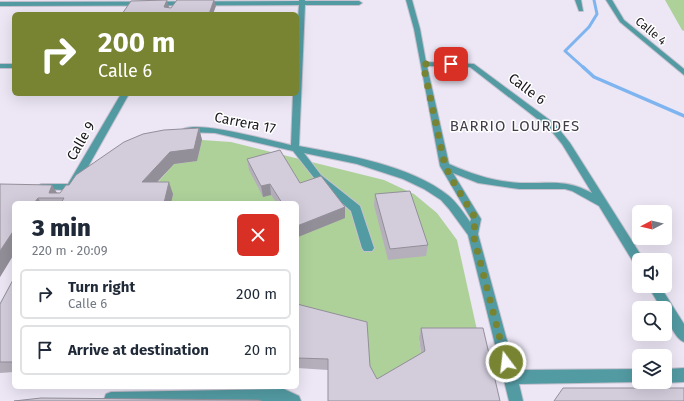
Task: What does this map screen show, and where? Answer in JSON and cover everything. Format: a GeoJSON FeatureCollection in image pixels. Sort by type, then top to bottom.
{"type":"FeatureCollection","features":[{"type":"Feature","properties":{"kind":"street"},"geometry":{"type":"LineString","coordinates":[[409,0],[417,29],[445,166],[476,219],[473,234],[516,401]]}},
{"type":"Feature","properties":{"kind":"street"},"geometry":{"type":"LineString","coordinates":[[578,0],[581,10]]}},
{"type":"Feature","properties":{"kind":"street","name":"Calle 4"},"geometry":{"type":"LineString","coordinates":[[609,0],[622,21],[684,74]]}},
{"type":"Feature","properties":{"kind":"street"},"geometry":{"type":"LineString","coordinates":[[299,49],[302,1]]}},
{"type":"Feature","properties":{"kind":"street"},"geometry":{"type":"LineString","coordinates":[[0,4],[12,2],[176,4],[302,1],[360,3]]}},
{"type":"Feature","properties":{"kind":"street"},"geometry":{"type":"LineString","coordinates":[[0,11],[12,2]]}},
{"type":"Feature","properties":{"kind":"street","name":"Calle 6"},"geometry":{"type":"LineString","coordinates":[[423,64],[472,65],[552,126],[566,143],[634,253]]}},
{"type":"Feature","properties":{"kind":"street"},"geometry":{"type":"LineString","coordinates":[[0,66],[12,66]]}},
{"type":"Feature","properties":{"kind":"street","name":"Calle 9"},"geometry":{"type":"LineString","coordinates":[[63,201],[124,96]]}},
{"type":"Feature","properties":{"kind":"street"},"geometry":{"type":"LineString","coordinates":[[297,96],[295,147],[318,177],[356,209],[368,248]]}},
{"type":"Feature","properties":{"kind":"street","name":"Carrera 17"},"geometry":{"type":"LineString","coordinates":[[180,130],[202,129],[218,131],[295,147],[341,157],[414,180],[444,198],[455,208],[473,234]]}},
{"type":"Feature","properties":{"kind":"street"},"geometry":{"type":"LineString","coordinates":[[445,166],[478,180],[519,186],[565,186],[575,188],[605,206]]}},
{"type":"Feature","properties":{"kind":"street"},"geometry":{"type":"LineString","coordinates":[[29,187],[72,187],[91,172]]}},
{"type":"Feature","properties":{"kind":"street"},"geometry":{"type":"LineString","coordinates":[[658,293],[684,336]]}},
{"type":"Feature","properties":{"kind":"street"},"geometry":{"type":"LineString","coordinates":[[672,376],[684,375]]}},
{"type":"Feature","properties":{"kind":"street"},"geometry":{"type":"LineString","coordinates":[[510,377],[632,376]]}},
{"type":"Feature","properties":{"kind":"street"},"geometry":{"type":"LineString","coordinates":[[96,400],[289,398]]}},
{"type":"Feature","properties":{"kind":"green space"},"geometry":{"type":"Polygon","coordinates":[[[665,0],[684,0],[684,31],[682,30],[665,0]]]}},
{"type":"Feature","properties":{"kind":"green space"},"geometry":{"type":"Polygon","coordinates":[[[202,140],[231,142],[384,180],[414,194],[437,213],[457,240],[479,339],[419,339],[427,393],[375,389],[299,317],[299,201],[170,201],[157,183],[174,164],[197,161],[202,140]]]}},
{"type":"Feature","properties":{"kind":"building"},"geometry":{"type":"Polygon","coordinates":[[[167,0],[164,7],[171,8],[177,0],[214,0],[210,12],[123,12],[131,1],[167,0]]]}},
{"type":"Feature","properties":{"kind":"building"},"geometry":{"type":"Polygon","coordinates":[[[199,128],[194,149],[170,152],[142,182],[169,182],[164,201],[62,201],[64,198],[38,198],[36,201],[12,201],[12,233],[0,251],[0,184],[52,185],[49,193],[60,193],[66,185],[69,185],[76,175],[124,142],[143,134],[164,130],[199,128]]]}},
{"type":"Feature","properties":{"kind":"building"},"geometry":{"type":"Polygon","coordinates":[[[280,150],[300,183],[321,176],[345,207],[299,225],[299,201],[281,201],[270,184],[261,186],[247,159],[280,150]]]}},
{"type":"Feature","properties":{"kind":"building"},"geometry":{"type":"Polygon","coordinates":[[[410,191],[428,245],[390,249],[375,194],[410,191]]]}},
{"type":"Feature","properties":{"kind":"building"},"geometry":{"type":"Polygon","coordinates":[[[12,282],[12,362],[0,362],[0,304],[12,282]]]}},
{"type":"Feature","properties":{"kind":"building"},"geometry":{"type":"Polygon","coordinates":[[[299,305],[367,322],[370,366],[377,379],[425,351],[421,328],[483,328],[500,401],[328,401],[328,359],[299,358],[299,305]]]}},
{"type":"Feature","properties":{"kind":"building"},"geometry":{"type":"Polygon","coordinates":[[[563,388],[684,388],[684,401],[554,401],[563,388]]]}},
{"type":"Feature","properties":{"kind":"building"},"geometry":{"type":"Polygon","coordinates":[[[41,398],[259,400],[262,401],[14,401],[41,398]]]}},
{"type":"Feature","properties":{"kind":"waterway"},"geometry":{"type":"LineString","coordinates":[[584,68],[565,51],[589,27],[597,14],[594,0]]}},
{"type":"Feature","properties":{"kind":"waterway"},"geometry":{"type":"LineString","coordinates":[[583,67],[594,77],[684,116]]}},
{"type":"Feature","properties":{"kind":"district","name":"BARRIO LOURDES"},"geometry":{"type":"Point","coordinates":[515,126]}},
{"type":"Feature","properties":{"kind":"route"},"geometry":{"type":"LineString","coordinates":[[451,64],[423,64],[445,166],[476,219],[473,234],[506,362]]}}]}
